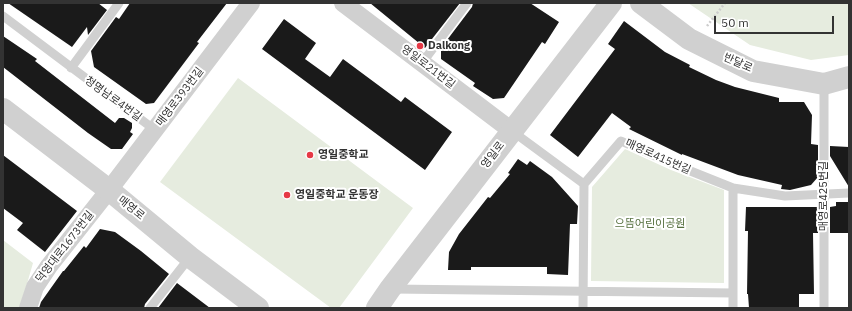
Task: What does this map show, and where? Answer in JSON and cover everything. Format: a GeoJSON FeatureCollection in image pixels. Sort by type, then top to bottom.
{"type":"FeatureCollection","features":[{"type":"Feature","properties":{"kind":"street","name":"매영로393번길"},"geometry":{"type":"LineString","coordinates":[[110,190],[251,3]]}},
{"type":"Feature","properties":{"kind":"street","name":"영일로21번길"},"geometry":{"type":"LineString","coordinates":[[343,3],[512,131]]}},
{"type":"Feature","properties":{"kind":"street","name":"영일로"},"geometry":{"type":"LineString","coordinates":[[377,308],[390,289],[611,3]]}},
{"type":"Feature","properties":{"kind":"street","name":"반달로"},"geometry":{"type":"LineString","coordinates":[[641,3],[689,39],[753,71],[824,84],[849,77]]}},
{"type":"Feature","properties":{"kind":"street","name":"매영로"},"geometry":{"type":"LineString","coordinates":[[3,109],[110,190],[190,257],[258,308]]}},
{"type":"Feature","properties":{"kind":"street","name":"덕영대로1673번길"},"geometry":{"type":"LineString","coordinates":[[28,308],[35,287],[49,266],[110,190]]}},
{"type":"Feature","properties":{"kind":"lane"},"geometry":{"type":"LineString","coordinates":[[71,68],[119,3]]}},
{"type":"Feature","properties":{"kind":"lane"},"geometry":{"type":"LineString","coordinates":[[422,63],[467,3]]}},
{"type":"Feature","properties":{"kind":"lane","name":"청명남로4번길"},"geometry":{"type":"LineString","coordinates":[[3,16],[155,130]]}},
{"type":"Feature","properties":{"kind":"lane","name":"매영로425번길"},"geometry":{"type":"LineString","coordinates":[[824,84],[824,308]]}},
{"type":"Feature","properties":{"kind":"lane"},"geometry":{"type":"LineString","coordinates":[[512,131],[584,184],[582,308]]}},
{"type":"Feature","properties":{"kind":"lane","name":"매영로415번길"},"geometry":{"type":"LineString","coordinates":[[584,184],[621,141],[733,188],[785,196],[849,193]]}},
{"type":"Feature","properties":{"kind":"lane"},"geometry":{"type":"LineString","coordinates":[[733,188],[733,308]]}},
{"type":"Feature","properties":{"kind":"lane"},"geometry":{"type":"LineString","coordinates":[[150,308],[190,257]]}},
{"type":"Feature","properties":{"kind":"lane"},"geometry":{"type":"LineString","coordinates":[[390,289],[583,290],[733,293]]}},
{"type":"Feature","properties":{"kind":"path"},"geometry":{"type":"LineString","coordinates":[[707,26],[725,3]]}},
{"type":"Feature","properties":{"kind":"green space"},"geometry":{"type":"Polygon","coordinates":[[[688,3],[849,3],[849,55],[811,60],[750,45],[688,3]]]}},
{"type":"Feature","properties":{"kind":"green space","name":"영일중학교 운동장"},"geometry":{"type":"Polygon","coordinates":[[[238,78],[413,208],[339,308],[331,308],[160,182],[238,78]]]}},
{"type":"Feature","properties":{"kind":"green space","name":"으뜸어린이공원"},"geometry":{"type":"Polygon","coordinates":[[[625,149],[671,170],[724,190],[724,283],[591,281],[592,187],[625,149]]]}},
{"type":"Feature","properties":{"kind":"green space"},"geometry":{"type":"Polygon","coordinates":[[[3,240],[33,263],[20,308],[3,308],[3,240]]]}},
{"type":"Feature","properties":{"kind":"building"},"geometry":{"type":"Polygon","coordinates":[[[8,3],[98,3],[107,10],[88,35],[87,27],[72,47],[8,3]]]}},
{"type":"Feature","properties":{"kind":"building"},"geometry":{"type":"Polygon","coordinates":[[[130,3],[227,3],[197,42],[199,43],[154,103],[146,104],[94,67],[91,51],[116,17],[119,19],[130,3]]]}},
{"type":"Feature","properties":{"kind":"building"},"geometry":{"type":"Polygon","coordinates":[[[370,3],[460,3],[425,48],[370,3]]]}},
{"type":"Feature","properties":{"kind":"building"},"geometry":{"type":"Polygon","coordinates":[[[473,3],[530,3],[559,22],[545,44],[542,42],[504,98],[493,99],[473,86],[475,83],[441,59],[441,48],[472,7],[473,3]]]}},
{"type":"Feature","properties":{"kind":"building"},"geometry":{"type":"Polygon","coordinates":[[[284,19],[316,43],[305,59],[330,77],[343,59],[401,102],[405,97],[452,132],[425,170],[262,49],[284,19]]]}},
{"type":"Feature","properties":{"kind":"building"},"geometry":{"type":"Polygon","coordinates":[[[624,21],[665,52],[690,65],[689,67],[716,80],[735,87],[779,98],[779,102],[804,102],[812,115],[811,144],[818,145],[818,177],[811,185],[790,190],[781,189],[782,185],[738,175],[682,155],[629,129],[631,127],[612,113],[578,157],[550,135],[615,49],[608,44],[624,21]]]}},
{"type":"Feature","properties":{"kind":"building"},"geometry":{"type":"Polygon","coordinates":[[[3,36],[37,59],[35,61],[115,123],[119,118],[124,118],[132,123],[130,132],[133,134],[122,149],[111,149],[3,67],[3,36]]]}},
{"type":"Feature","properties":{"kind":"building"},"geometry":{"type":"Polygon","coordinates":[[[830,146],[849,147],[849,187],[830,156],[830,146]]]}},
{"type":"Feature","properties":{"kind":"building"},"geometry":{"type":"Polygon","coordinates":[[[3,155],[77,211],[45,252],[17,230],[23,223],[3,208],[3,155]]]}},
{"type":"Feature","properties":{"kind":"building"},"geometry":{"type":"Polygon","coordinates":[[[518,159],[527,165],[530,161],[552,177],[578,206],[577,224],[570,224],[568,275],[547,274],[547,267],[471,267],[471,270],[448,270],[449,252],[459,234],[488,197],[490,198],[510,174],[508,173],[518,159]]]}},
{"type":"Feature","properties":{"kind":"building"},"geometry":{"type":"Polygon","coordinates":[[[836,202],[849,202],[849,233],[830,233],[830,207],[836,206],[836,202]]]}},
{"type":"Feature","properties":{"kind":"building"},"geometry":{"type":"Polygon","coordinates":[[[746,207],[818,207],[818,233],[813,233],[814,294],[799,294],[799,308],[749,308],[747,294],[748,231],[745,231],[746,207]]]}},
{"type":"Feature","properties":{"kind":"building"},"geometry":{"type":"Polygon","coordinates":[[[100,229],[115,232],[169,274],[145,304],[144,308],[39,308],[41,302],[63,271],[84,246],[86,248],[100,229]]]}},
{"type":"Feature","properties":{"kind":"building"},"geometry":{"type":"Polygon","coordinates":[[[177,283],[210,308],[158,308],[177,283]]]}},
{"type":"Feature","properties":{"kind":"place","name":"Dalkong"},"geometry":{"type":"Point","coordinates":[420,46]}},
{"type":"Feature","properties":{"kind":"place","name":"영일중학교"},"geometry":{"type":"Point","coordinates":[310,155]}},
{"type":"Feature","properties":{"kind":"place","name":"영일중학교 운동장"},"geometry":{"type":"Point","coordinates":[287,195]}}]}
